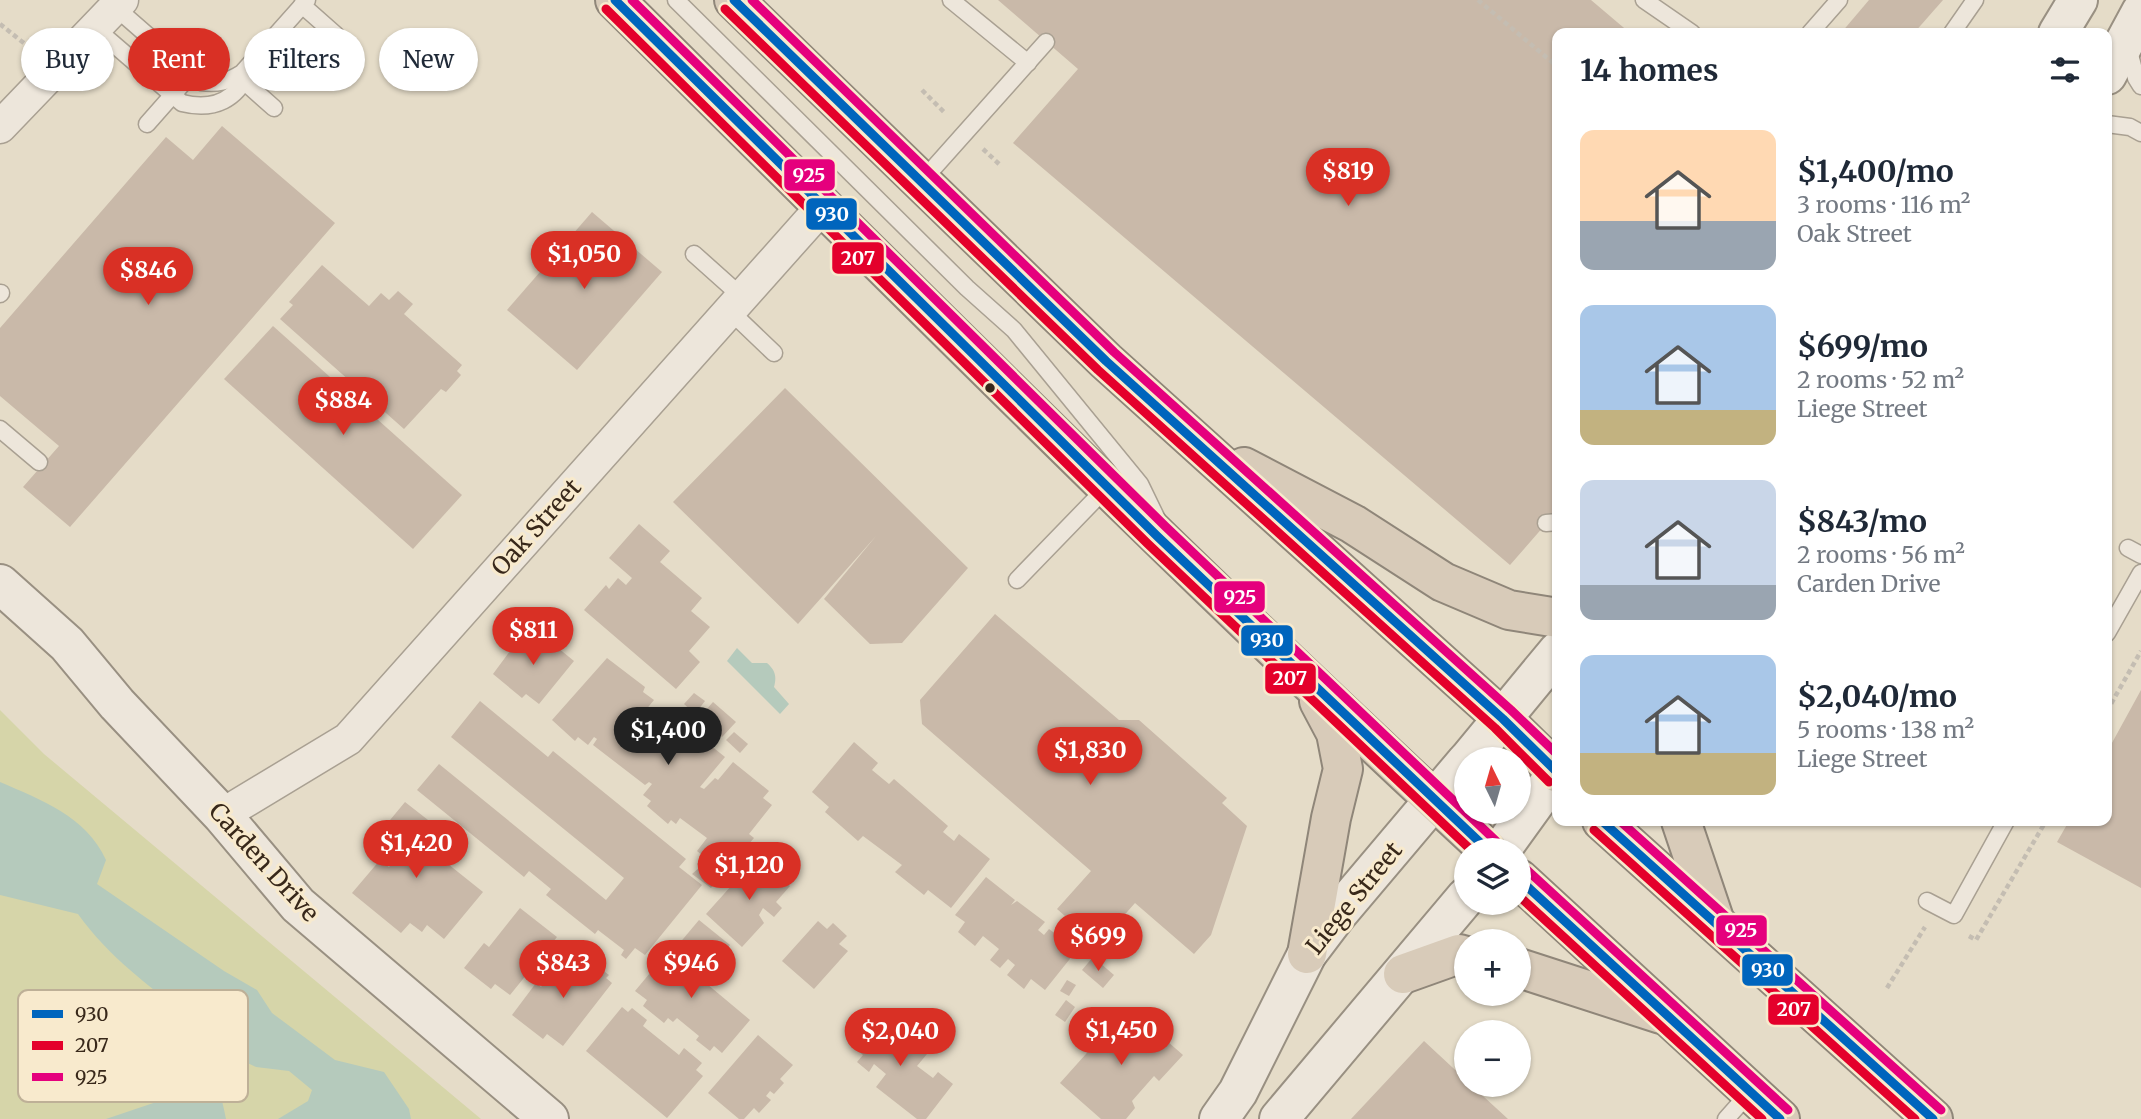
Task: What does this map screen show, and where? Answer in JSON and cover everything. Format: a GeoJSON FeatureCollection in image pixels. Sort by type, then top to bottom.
{"type":"FeatureCollection","features":[{"type":"Feature","properties":{"kind":"highway"},"geometry":{"type":"LineString","coordinates":[[615,0],[1107,487],[1310,684],[1476,838]]}},
{"type":"Feature","properties":{"kind":"highway"},"geometry":{"type":"LineString","coordinates":[[734,0],[1106,361],[1503,719],[1552,767]]}},
{"type":"Feature","properties":{"kind":"highway"},"geometry":{"type":"LineString","coordinates":[[1198,444],[1353,524],[1443,582],[1509,610],[1552,617]]}},
{"type":"Feature","properties":{"kind":"highway"},"geometry":{"type":"LineString","coordinates":[[1307,954],[1331,818],[1343,769],[1336,733],[1310,684]]}},
{"type":"Feature","properties":{"kind":"highway"},"geometry":{"type":"LineString","coordinates":[[1608,826],[1933,1119]]}},
{"type":"Feature","properties":{"kind":"highway"},"geometry":{"type":"LineString","coordinates":[[1683,826],[1716,924]]}},
{"type":"Feature","properties":{"kind":"highway"},"geometry":{"type":"LineString","coordinates":[[1531,890],[1670,1017],[1738,1105],[1780,1119]]}},
{"type":"Feature","properties":{"kind":"highway"},"geometry":{"type":"LineString","coordinates":[[1403,974],[1454,956]]}},
{"type":"Feature","properties":{"kind":"highway"},"geometry":{"type":"LineString","coordinates":[[1531,972],[1670,1017]]}},
{"type":"Feature","properties":{"kind":"street"},"geometry":{"type":"LineString","coordinates":[[2061,28],[2078,0]]}},
{"type":"Feature","properties":{"kind":"street"},"geometry":{"type":"LineString","coordinates":[[0,127],[111,12]]}},
{"type":"Feature","properties":{"kind":"street"},"geometry":{"type":"LineString","coordinates":[[2112,66],[2134,25]]}},
{"type":"Feature","properties":{"kind":"street","name":"Oak Street"},"geometry":{"type":"LineString","coordinates":[[222,815],[348,739],[823,206]]}},
{"type":"Feature","properties":{"kind":"street","name":"Carden Drive"},"geometry":{"type":"LineString","coordinates":[[0,584],[66,644],[117,704],[222,815],[298,905],[550,1119]]}},
{"type":"Feature","properties":{"kind":"street","name":"Liege Street"},"geometry":{"type":"LineString","coordinates":[[1479,747],[1552,658]]}},
{"type":"Feature","properties":{"kind":"street","name":"Liege Street"},"geometry":{"type":"LineString","coordinates":[[1219,1119],[1238,1092],[1307,954],[1454,776]]}},
{"type":"Feature","properties":{"kind":"street"},"geometry":{"type":"LineString","coordinates":[[1510,838],[1552,779]]}},
{"type":"Feature","properties":{"kind":"street"},"geometry":{"type":"LineString","coordinates":[[1282,1118],[1454,912]]}},
{"type":"Feature","properties":{"kind":"lane"},"geometry":{"type":"LineString","coordinates":[[676,0],[967,288],[1014,330],[1140,484],[1170,547]]}},
{"type":"Feature","properties":{"kind":"lane"},"geometry":{"type":"LineString","coordinates":[[951,0],[1028,63]]}},
{"type":"Feature","properties":{"kind":"lane"},"geometry":{"type":"LineString","coordinates":[[1644,0],[1685,28]]}},
{"type":"Feature","properties":{"kind":"lane"},"geometry":{"type":"LineString","coordinates":[[1814,28],[1839,0]]}},
{"type":"Feature","properties":{"kind":"lane"},"geometry":{"type":"LineString","coordinates":[[1955,28],[1975,0]]}},
{"type":"Feature","properties":{"kind":"lane"},"geometry":{"type":"LineString","coordinates":[[111,12],[172,95],[182,103],[198,107],[215,106],[230,98],[252,63],[304,3],[329,28]]}},
{"type":"Feature","properties":{"kind":"lane"},"geometry":{"type":"LineString","coordinates":[[111,12],[132,28]]}},
{"type":"Feature","properties":{"kind":"lane"},"geometry":{"type":"LineString","coordinates":[[2134,25],[2136,78],[2141,86]]}},
{"type":"Feature","properties":{"kind":"lane"},"geometry":{"type":"LineString","coordinates":[[920,183],[1046,42]]}},
{"type":"Feature","properties":{"kind":"lane"},"geometry":{"type":"LineString","coordinates":[[230,81],[241,79]]}},
{"type":"Feature","properties":{"kind":"lane"},"geometry":{"type":"LineString","coordinates":[[241,79],[274,108]]}},
{"type":"Feature","properties":{"kind":"lane"},"geometry":{"type":"LineString","coordinates":[[147,124],[176,91]]}},
{"type":"Feature","properties":{"kind":"lane"},"geometry":{"type":"LineString","coordinates":[[2112,125],[2130,127],[2141,133]]}},
{"type":"Feature","properties":{"kind":"lane"},"geometry":{"type":"LineString","coordinates":[[694,254],[774,352]]}},
{"type":"Feature","properties":{"kind":"lane"},"geometry":{"type":"LineString","coordinates":[[0,429],[39,462]]}},
{"type":"Feature","properties":{"kind":"lane"},"geometry":{"type":"LineString","coordinates":[[1017,580],[1107,487]]}},
{"type":"Feature","properties":{"kind":"lane"},"geometry":{"type":"LineString","coordinates":[[2112,624],[2141,573]]}},
{"type":"Feature","properties":{"kind":"lane"},"geometry":{"type":"LineString","coordinates":[[1927,901],[1954,915],[1999,826]]}},
{"type":"Feature","properties":{"kind":"path"},"geometry":{"type":"LineString","coordinates":[[1478,0],[1552,62]]}},
{"type":"Feature","properties":{"kind":"path"},"geometry":{"type":"LineString","coordinates":[[2112,702],[2141,651]]}},
{"type":"Feature","properties":{"kind":"path"},"geometry":{"type":"LineString","coordinates":[[1976,940],[2043,826]]}},
{"type":"Feature","properties":{"kind":"path"},"geometry":{"type":"LineString","coordinates":[[1887,988],[1931,917]]}},
{"type":"Feature","properties":{"kind":"green space"},"geometry":{"type":"Polygon","coordinates":[[[0,710],[44,754],[481,1119],[0,1119],[0,710]]]}},
{"type":"Feature","properties":{"kind":"shaded area"},"geometry":{"type":"Polygon","coordinates":[[[737,648],[752,663],[767,663],[772,668],[775,674],[774,687],[789,704],[780,714],[727,661],[737,648]]]}},
{"type":"Feature","properties":{"kind":"shaded area"},"geometry":{"type":"Polygon","coordinates":[[[0,782],[61,811],[87,832],[106,860],[97,884],[224,971],[257,990],[272,1013],[335,1060],[384,1072],[409,1109],[411,1119],[278,1119],[308,1101],[312,1090],[289,1071],[256,1067],[248,1063],[248,990],[154,990],[109,951],[78,914],[0,895],[0,782]]]}},
{"type":"Feature","properties":{"kind":"shaded area"},"geometry":{"type":"Polygon","coordinates":[[[156,1102],[222,1102],[226,1119],[106,1119],[156,1102]]]}},
{"type":"Feature","properties":{"kind":"building"},"geometry":{"type":"Polygon","coordinates":[[[998,0],[1591,0],[1624,28],[1552,28],[1552,517],[1510,565],[1013,143],[1078,69],[998,0]]]}},
{"type":"Feature","properties":{"kind":"building"},"geometry":{"type":"Polygon","coordinates":[[[1869,0],[1943,0],[1918,28],[1845,28],[1869,0]]]}},
{"type":"Feature","properties":{"kind":"building"},"geometry":{"type":"Polygon","coordinates":[[[222,126],[335,223],[70,527],[23,487],[59,446],[0,396],[0,328],[166,137],[193,160],[222,126]]]}},
{"type":"Feature","properties":{"kind":"building"},"geometry":{"type":"Polygon","coordinates":[[[592,212],[662,272],[577,370],[507,310],[592,212]]]}},
{"type":"Feature","properties":{"kind":"building"},"geometry":{"type":"Polygon","coordinates":[[[322,265],[369,306],[381,293],[389,300],[398,291],[413,304],[404,314],[462,365],[457,371],[461,375],[446,392],[441,389],[404,429],[280,319],[293,305],[289,302],[322,265]]]}},
{"type":"Feature","properties":{"kind":"building"},"geometry":{"type":"Polygon","coordinates":[[[273,326],[462,495],[413,549],[224,379],[273,326]]]}},
{"type":"Feature","properties":{"kind":"building"},"geometry":{"type":"Polygon","coordinates":[[[785,388],[968,568],[902,643],[870,644],[824,599],[876,536],[798,624],[673,502],[785,388]]]}},
{"type":"Feature","properties":{"kind":"building"},"geometry":{"type":"Polygon","coordinates":[[[639,524],[670,551],[660,562],[702,598],[691,611],[710,627],[689,651],[700,662],[676,689],[584,610],[606,585],[609,589],[618,578],[626,585],[632,578],[609,558],[639,524]]]}},
{"type":"Feature","properties":{"kind":"building"},"geometry":{"type":"Polygon","coordinates":[[[995,614],[1119,720],[1139,720],[1227,798],[1222,803],[1247,826],[1211,935],[1194,954],[1135,903],[1098,945],[1057,909],[1091,871],[922,724],[920,700],[995,614]]]}},
{"type":"Feature","properties":{"kind":"building"},"geometry":{"type":"Polygon","coordinates":[[[536,630],[574,661],[539,704],[526,694],[522,698],[493,674],[519,639],[525,644],[536,630]]]}},
{"type":"Feature","properties":{"kind":"building"},"geometry":{"type":"Polygon","coordinates":[[[607,658],[645,687],[643,692],[654,700],[640,717],[662,738],[675,722],[688,732],[690,729],[725,757],[700,787],[704,789],[715,778],[718,780],[733,762],[769,791],[763,798],[772,805],[749,834],[754,838],[711,888],[692,874],[700,867],[697,864],[703,856],[697,851],[707,838],[680,818],[676,824],[671,820],[668,824],[647,806],[651,801],[643,795],[652,784],[649,782],[645,785],[593,745],[597,739],[594,737],[588,745],[578,737],[575,741],[552,720],[607,658]]]}},
{"type":"Feature","properties":{"kind":"building"},"geometry":{"type":"Polygon","coordinates":[[[2141,690],[2141,888],[2057,842],[2066,826],[2112,826],[2112,743],[2141,690]]]}},
{"type":"Feature","properties":{"kind":"building"},"geometry":{"type":"Polygon","coordinates":[[[694,693],[705,701],[695,714],[684,704],[694,693]]]}},
{"type":"Feature","properties":{"kind":"building"},"geometry":{"type":"Polygon","coordinates":[[[480,701],[548,757],[553,751],[686,859],[679,867],[702,885],[645,955],[635,948],[626,959],[621,955],[624,950],[598,930],[595,934],[546,895],[551,889],[529,871],[524,877],[417,790],[439,764],[606,900],[624,878],[451,737],[480,701]]]}},
{"type":"Feature","properties":{"kind":"building"},"geometry":{"type":"Polygon","coordinates":[[[713,702],[736,722],[722,737],[699,718],[713,702]]]}},
{"type":"Feature","properties":{"kind":"building"},"geometry":{"type":"Polygon","coordinates":[[[734,732],[748,744],[740,753],[726,740],[734,732]]]}},
{"type":"Feature","properties":{"kind":"building"},"geometry":{"type":"Polygon","coordinates":[[[854,742],[878,763],[872,770],[889,784],[894,779],[948,826],[943,832],[954,841],[959,834],[990,859],[951,908],[928,890],[924,895],[895,872],[902,865],[863,836],[858,841],[825,812],[829,807],[812,792],[854,742]]]}},
{"type":"Feature","properties":{"kind":"building"},"geometry":{"type":"Polygon","coordinates":[[[405,802],[437,827],[423,844],[483,892],[444,939],[427,925],[422,932],[410,923],[401,933],[352,893],[380,860],[389,867],[399,855],[376,837],[405,802]]]}},
{"type":"Feature","properties":{"kind":"building"},"geometry":{"type":"Polygon","coordinates":[[[758,856],[790,886],[776,902],[782,908],[774,917],[763,908],[759,915],[764,923],[742,947],[706,914],[758,856]]]}},
{"type":"Feature","properties":{"kind":"building"},"geometry":{"type":"Polygon","coordinates":[[[986,877],[1015,900],[1011,905],[1017,901],[1045,922],[1038,930],[1044,935],[1049,929],[1077,950],[1045,990],[1031,979],[1024,989],[1007,975],[1015,965],[1008,959],[1000,968],[990,960],[999,949],[983,936],[975,946],[958,932],[965,922],[955,915],[986,877]]]}},
{"type":"Feature","properties":{"kind":"building"},"geometry":{"type":"Polygon","coordinates":[[[520,908],[557,937],[510,995],[495,984],[491,989],[464,968],[484,943],[489,947],[520,908]]]}},
{"type":"Feature","properties":{"kind":"building"},"geometry":{"type":"Polygon","coordinates":[[[699,920],[730,945],[710,970],[678,945],[699,920]]]}},
{"type":"Feature","properties":{"kind":"building"},"geometry":{"type":"Polygon","coordinates":[[[818,921],[827,929],[833,923],[847,936],[839,944],[848,951],[814,989],[782,961],[818,921]]]}},
{"type":"Feature","properties":{"kind":"building"},"geometry":{"type":"Polygon","coordinates":[[[675,943],[714,976],[707,984],[750,1020],[722,1053],[714,1046],[710,1051],[696,1040],[699,1036],[677,1018],[673,1022],[668,1018],[664,1023],[643,1006],[647,1000],[635,991],[675,943]]]}},
{"type":"Feature","properties":{"kind":"building"},"geometry":{"type":"Polygon","coordinates":[[[574,953],[595,970],[597,966],[609,975],[606,978],[612,983],[563,1046],[547,1034],[543,1039],[512,1015],[536,983],[541,987],[555,970],[559,972],[574,953]]]}},
{"type":"Feature","properties":{"kind":"building"},"geometry":{"type":"Polygon","coordinates":[[[1093,957],[1114,975],[1103,988],[1082,970],[1093,957]]]}},
{"type":"Feature","properties":{"kind":"building"},"geometry":{"type":"Polygon","coordinates":[[[1067,980],[1076,985],[1069,996],[1060,991],[1067,980]]]}},
{"type":"Feature","properties":{"kind":"building"},"geometry":{"type":"Polygon","coordinates":[[[1066,1000],[1075,1007],[1065,1022],[1055,1015],[1066,1000]]]}},
{"type":"Feature","properties":{"kind":"building"},"geometry":{"type":"Polygon","coordinates":[[[622,1007],[628,1012],[632,1008],[647,1020],[643,1026],[679,1055],[684,1048],[702,1063],[696,1070],[703,1076],[667,1118],[586,1051],[622,1007]]]}},
{"type":"Feature","properties":{"kind":"building"},"geometry":{"type":"Polygon","coordinates":[[[1128,1007],[1183,1055],[1159,1081],[1154,1076],[1132,1101],[1135,1108],[1126,1119],[1101,1119],[1060,1083],[1128,1007]]]}},
{"type":"Feature","properties":{"kind":"building"},"geometry":{"type":"Polygon","coordinates":[[[883,1017],[927,1054],[917,1066],[933,1078],[938,1072],[953,1084],[926,1119],[917,1119],[876,1087],[886,1074],[874,1064],[869,1072],[857,1062],[863,1055],[848,1043],[867,1019],[876,1026],[883,1017]]]}},
{"type":"Feature","properties":{"kind":"building"},"geometry":{"type":"Polygon","coordinates":[[[758,1035],[793,1065],[780,1079],[784,1083],[774,1094],[770,1091],[766,1096],[771,1100],[759,1113],[754,1108],[744,1119],[739,1119],[708,1093],[758,1035]]]}},
{"type":"Feature","properties":{"kind":"building"},"geometry":{"type":"Polygon","coordinates":[[[1424,1041],[1454,1069],[1454,1097],[1484,1097],[1508,1119],[1351,1119],[1424,1041]]]}},
{"type":"Feature","properties":{"kind":"transit line","name":"930"},"geometry":{"type":"LineString","coordinates":[[615,0],[1157,536],[1475,838]]}},
{"type":"Feature","properties":{"kind":"transit line","name":"925"},"geometry":{"type":"LineString","coordinates":[[632,0],[1166,527],[1493,838]]}},
{"type":"Feature","properties":{"kind":"transit line","name":"930"},"geometry":{"type":"LineString","coordinates":[[734,0],[1106,361],[1503,719],[1552,767]]}},
{"type":"Feature","properties":{"kind":"transit line","name":"925"},"geometry":{"type":"LineString","coordinates":[[752,0],[1114,352],[1552,749]]}},
{"type":"Feature","properties":{"kind":"transit line","name":"207"},"geometry":{"type":"LineString","coordinates":[[606,9],[1148,544],[1458,838]]}},
{"type":"Feature","properties":{"kind":"transit line","name":"207"},"geometry":{"type":"LineString","coordinates":[[725,9],[1098,370],[1495,728],[1549,782]]}},
{"type":"Feature","properties":{"kind":"transit line","name":"930"},"geometry":{"type":"LineString","coordinates":[[1608,826],[1933,1119]]}},
{"type":"Feature","properties":{"kind":"transit line","name":"925"},"geometry":{"type":"LineString","coordinates":[[1626,826],[1941,1110]]}},
{"type":"Feature","properties":{"kind":"transit line","name":"207"},"geometry":{"type":"LineString","coordinates":[[1594,830],[1915,1119]]}},
{"type":"Feature","properties":{"kind":"transit line","name":"925"},"geometry":{"type":"LineString","coordinates":[[1531,874],[1788,1110]]}},
{"type":"Feature","properties":{"kind":"transit line","name":"930"},"geometry":{"type":"LineString","coordinates":[[1531,890],[1780,1119]]}},
{"type":"Feature","properties":{"kind":"transit line","name":"207"},"geometry":{"type":"LineString","coordinates":[[1531,907],[1762,1119]]}}]}
